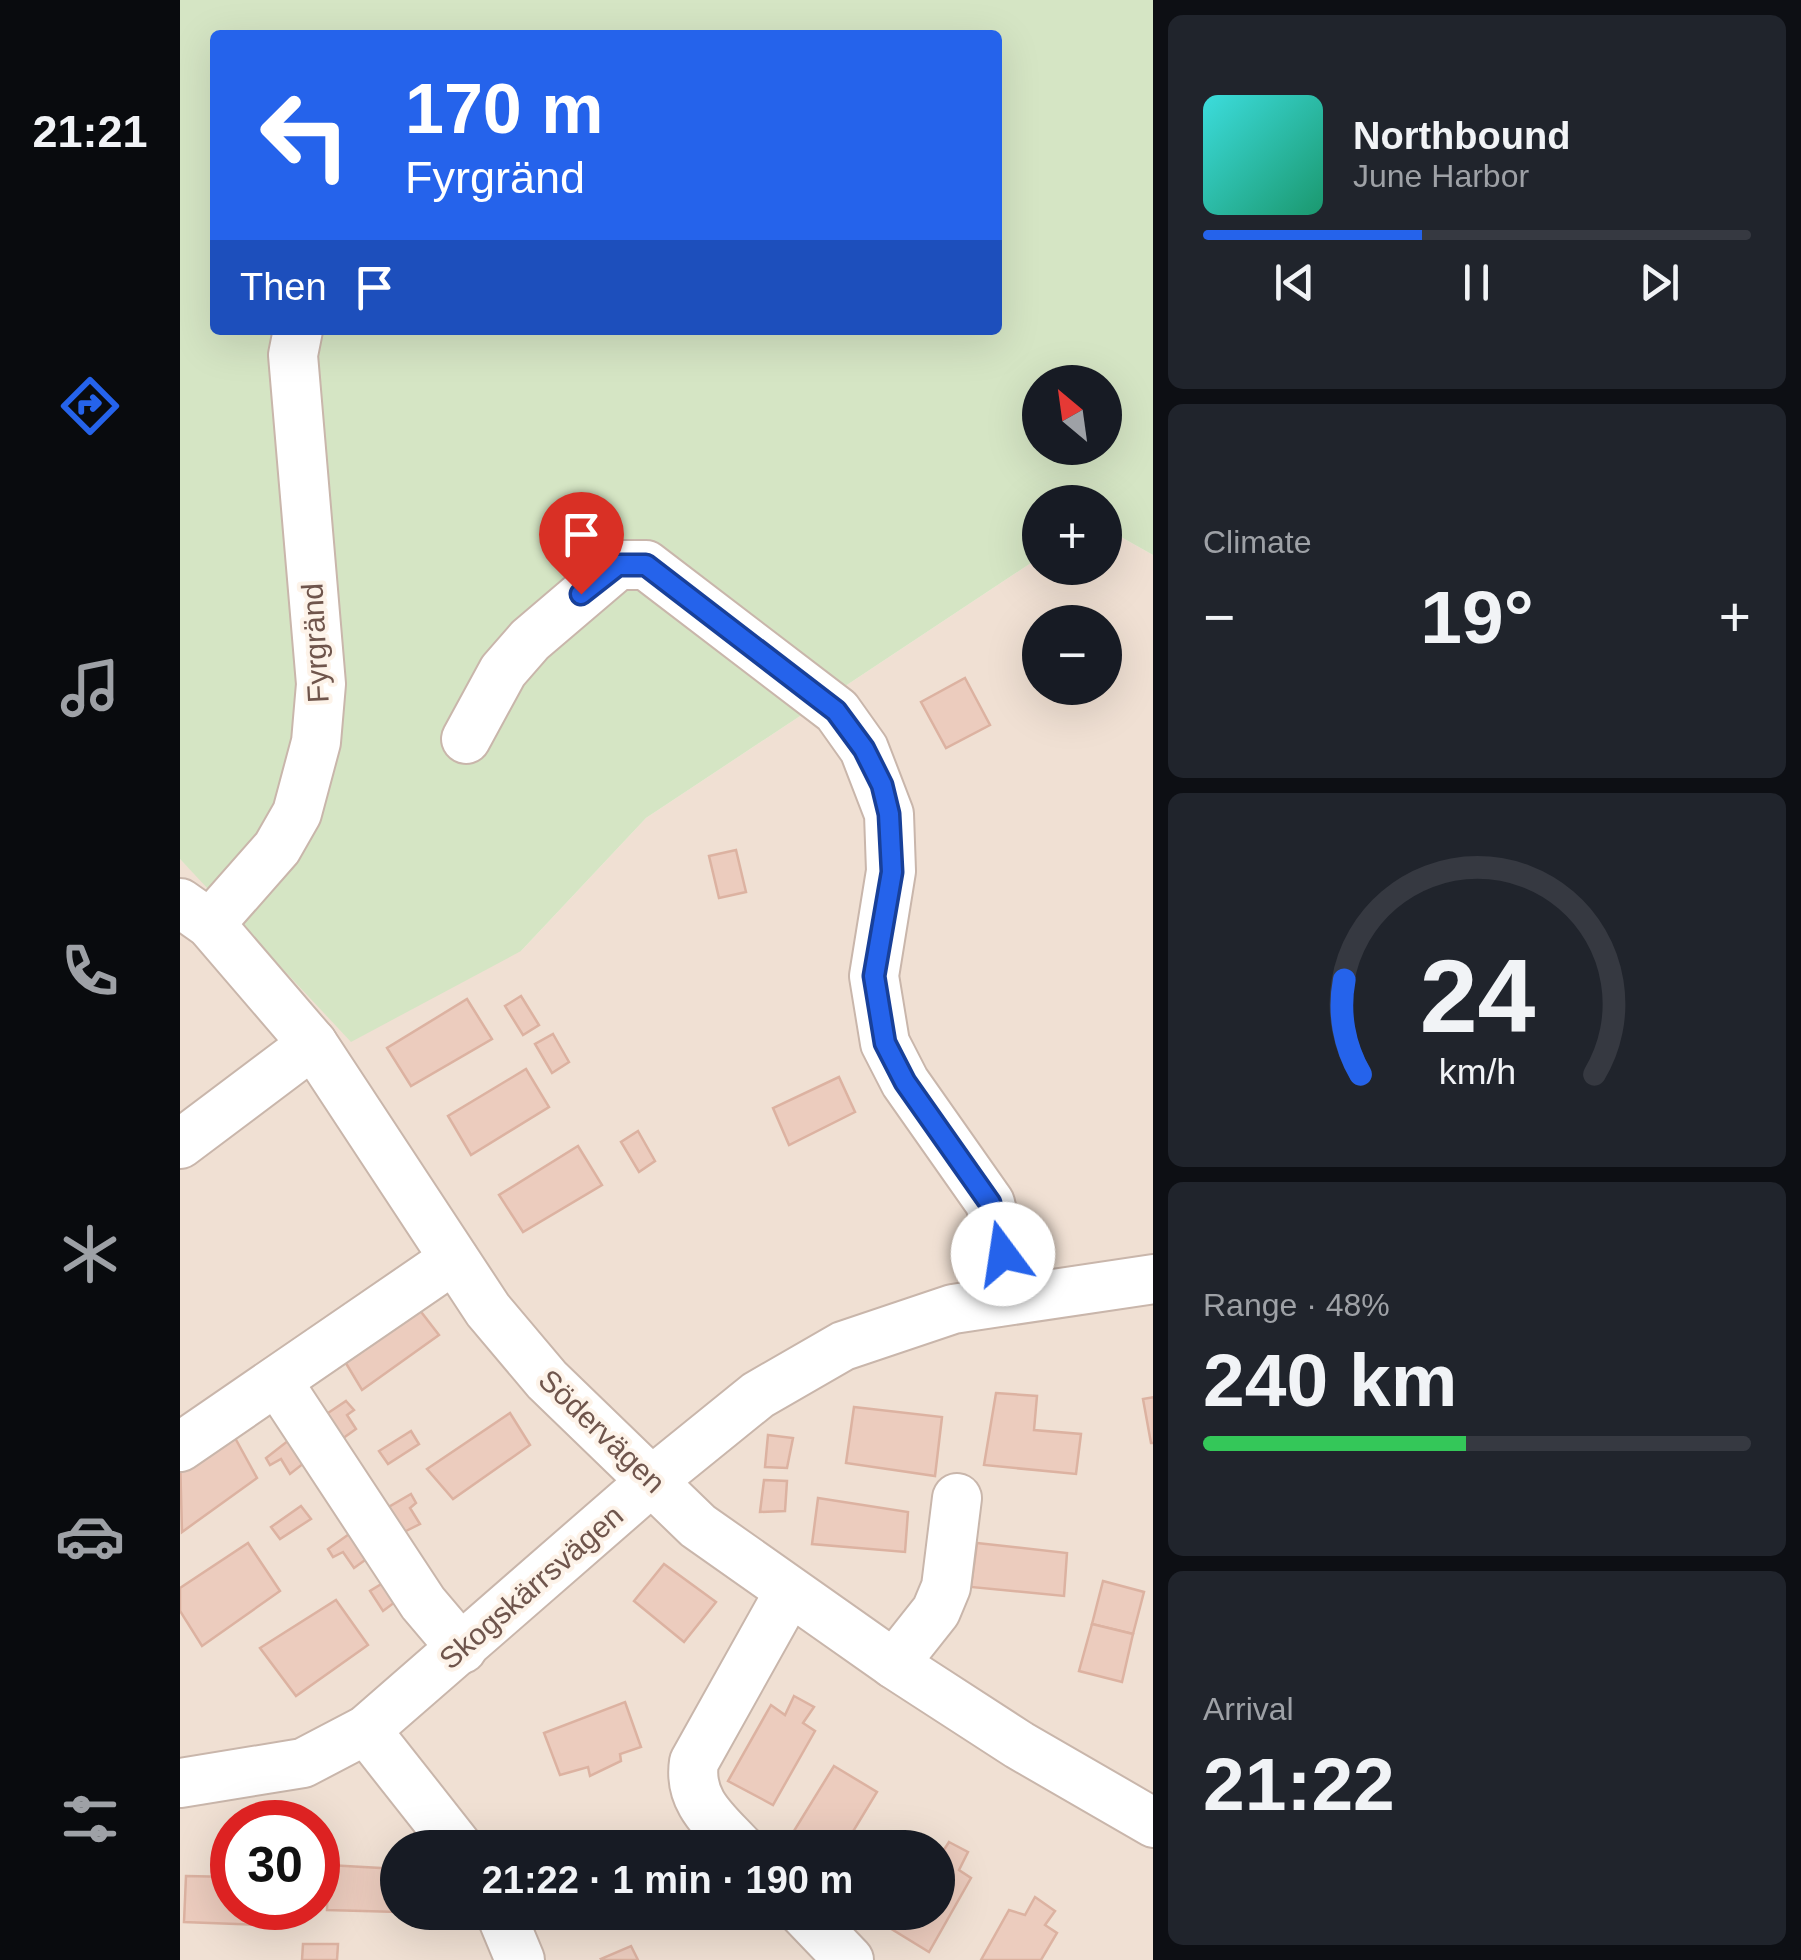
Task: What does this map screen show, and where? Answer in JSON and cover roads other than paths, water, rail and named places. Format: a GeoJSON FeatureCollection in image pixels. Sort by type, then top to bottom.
{"type":"FeatureCollection","features":[{"type":"Feature","properties":{"kind":"street","name":"Fyrgränd"},"geometry":{"type":"LineString","coordinates":[[195,913],[277,848],[297,813],[316,742],[321,684],[292,355],[297,335]]}},
{"type":"Feature","properties":{"kind":"street"},"geometry":{"type":"LineString","coordinates":[[466,739],[503,671],[521,650],[618,565],[646,565],[836,711],[864,749],[882,785],[889,814],[892,872],[874,976],[885,1043],[905,1082],[990,1203],[1012,1297]]}},
{"type":"Feature","properties":{"kind":"street","name":"Södervägen"},"geometry":{"type":"LineString","coordinates":[[195,913],[314,1044],[488,1310],[547,1380],[698,1526],[894,1664],[1019,1745],[1153,1822]]}},
{"type":"Feature","properties":{"kind":"street"},"geometry":{"type":"LineString","coordinates":[[180,1144],[314,1044]]}},
{"type":"Feature","properties":{"kind":"street"},"geometry":{"type":"LineString","coordinates":[[180,1447],[454,1260]]}},
{"type":"Feature","properties":{"kind":"street","name":"Skogskärrsvägen"},"geometry":{"type":"LineString","coordinates":[[181,1776],[303,1763],[366,1730],[653,1480],[758,1395],[844,1346],[902,1323],[1012,1297],[1153,1280]]}},
{"type":"Feature","properties":{"kind":"street"},"geometry":{"type":"LineString","coordinates":[[277,1380],[332,1471],[423,1604],[462,1648]]}},
{"type":"Feature","properties":{"kind":"street"},"geometry":{"type":"LineString","coordinates":[[894,1664],[936,1612],[946,1586],[957,1498]]}},
{"type":"Feature","properties":{"kind":"street"},"geometry":{"type":"LineString","coordinates":[[722,1830],[701,1808],[691,1783],[694,1762],[789,1592]]}},
{"type":"Feature","properties":{"kind":"street"},"geometry":{"type":"LineString","coordinates":[[366,1730],[445,1830]]}},
{"type":"Feature","properties":{"kind":"street"},"geometry":{"type":"LineString","coordinates":[[508,1930],[520,1960]]}},
{"type":"Feature","properties":{"kind":"street"},"geometry":{"type":"LineString","coordinates":[[820,1930],[849,1960]]}}]}
